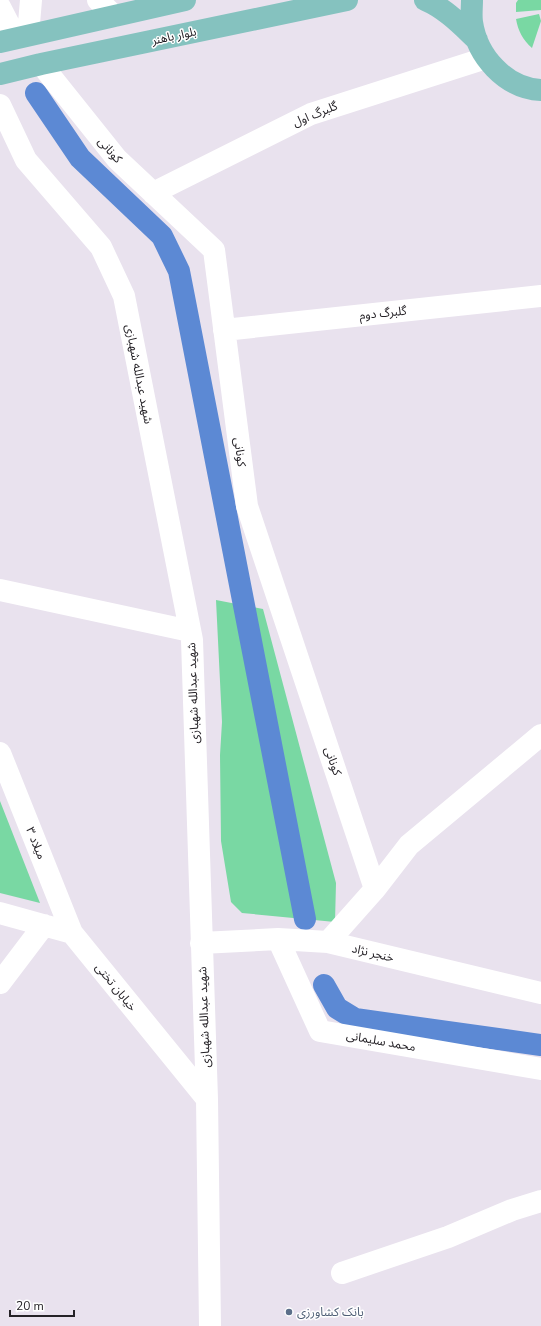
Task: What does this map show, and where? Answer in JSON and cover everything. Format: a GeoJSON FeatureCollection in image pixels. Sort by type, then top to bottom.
{"type":"FeatureCollection","features":[{"type":"Feature","properties":{"kind":"main road"},"geometry":{"type":"LineString","coordinates":[[15,38],[112,8],[184,0]]}},
{"type":"Feature","properties":{"kind":"main road","name":"بلوار باهنر"},"geometry":{"type":"LineString","coordinates":[[0,74],[40,64],[348,0]]}},
{"type":"Feature","properties":{"kind":"main road"},"geometry":{"type":"LineString","coordinates":[[426,0],[435,4],[456,20],[499,73],[516,84],[535,90],[541,90]]}},
{"type":"Feature","properties":{"kind":"main road"},"geometry":{"type":"LineString","coordinates":[[472,0],[472,21],[481,49]]}},
{"type":"Feature","properties":{"kind":"street"},"geometry":{"type":"LineString","coordinates":[[15,38],[31,0]]}},
{"type":"Feature","properties":{"kind":"street"},"geometry":{"type":"LineString","coordinates":[[98,0],[112,8]]}},
{"type":"Feature","properties":{"kind":"street"},"geometry":{"type":"LineString","coordinates":[[0,7],[15,38]]}},
{"type":"Feature","properties":{"kind":"street","name":"گلبرگ اول"},"geometry":{"type":"LineString","coordinates":[[153,192],[311,114],[481,49]]}},
{"type":"Feature","properties":{"kind":"street","name":"کونانی"},"geometry":{"type":"LineString","coordinates":[[40,64],[117,159],[214,250],[247,506],[375,889]]}},
{"type":"Feature","properties":{"kind":"street","name":"شهید عبدالله شهبازی"},"geometry":{"type":"LineString","coordinates":[[0,104],[26,160],[101,247],[124,296],[192,640],[207,1099],[210,1326]]}},
{"type":"Feature","properties":{"kind":"street","name":"گلبرگ دوم"},"geometry":{"type":"LineString","coordinates":[[224,330],[541,296]]}},
{"type":"Feature","properties":{"kind":"street"},"geometry":{"type":"LineString","coordinates":[[0,590],[190,631]]}},
{"type":"Feature","properties":{"kind":"street"},"geometry":{"type":"LineString","coordinates":[[328,942],[375,889],[409,845],[541,735]]}},
{"type":"Feature","properties":{"kind":"street","name":"میلاد ۳"},"geometry":{"type":"LineString","coordinates":[[0,753],[72,933]]}},
{"type":"Feature","properties":{"kind":"street"},"geometry":{"type":"LineString","coordinates":[[0,913],[72,933]]}},
{"type":"Feature","properties":{"kind":"street"},"geometry":{"type":"LineString","coordinates":[[0,983],[44,925]]}},
{"type":"Feature","properties":{"kind":"street","name":"خیابان تختی"},"geometry":{"type":"LineString","coordinates":[[72,933],[207,1099]]}},
{"type":"Feature","properties":{"kind":"street","name":"خنجر نژاد"},"geometry":{"type":"LineString","coordinates":[[201,943],[278,939],[328,942],[541,993]]}},
{"type":"Feature","properties":{"kind":"street","name":"محمد سلیمانی"},"geometry":{"type":"LineString","coordinates":[[278,939],[320,1031],[541,1069]]}},
{"type":"Feature","properties":{"kind":"street"},"geometry":{"type":"LineString","coordinates":[[342,1273],[448,1237],[512,1210],[541,1201]]}},
{"type":"Feature","properties":{"kind":"green space"},"geometry":{"type":"Polygon","coordinates":[[[518,0],[541,0],[541,10],[516,12],[516,3],[518,0]]]}},
{"type":"Feature","properties":{"kind":"green space"},"geometry":{"type":"Polygon","coordinates":[[[539,14],[541,21],[532,48],[521,35],[516,19],[539,14]]]}},
{"type":"Feature","properties":{"kind":"green space"},"geometry":{"type":"Polygon","coordinates":[[[216,600],[263,609],[336,883],[335,922],[242,913],[231,902],[221,841],[220,755],[222,722],[216,600]]]}},
{"type":"Feature","properties":{"kind":"green space"},"geometry":{"type":"Polygon","coordinates":[[[0,801],[40,903],[0,893],[0,801]]]}},
{"type":"Feature","properties":{"kind":"waterway"},"geometry":{"type":"LineString","coordinates":[[36,93],[80,158],[162,236],[179,271],[305,919]]}},
{"type":"Feature","properties":{"kind":"waterway"},"geometry":{"type":"LineString","coordinates":[[324,985],[337,1008],[355,1019],[541,1045]]}},
{"type":"Feature","properties":{"kind":"place","name":"بانک کشاورزی"},"geometry":{"type":"Point","coordinates":[289,1312]}}]}
